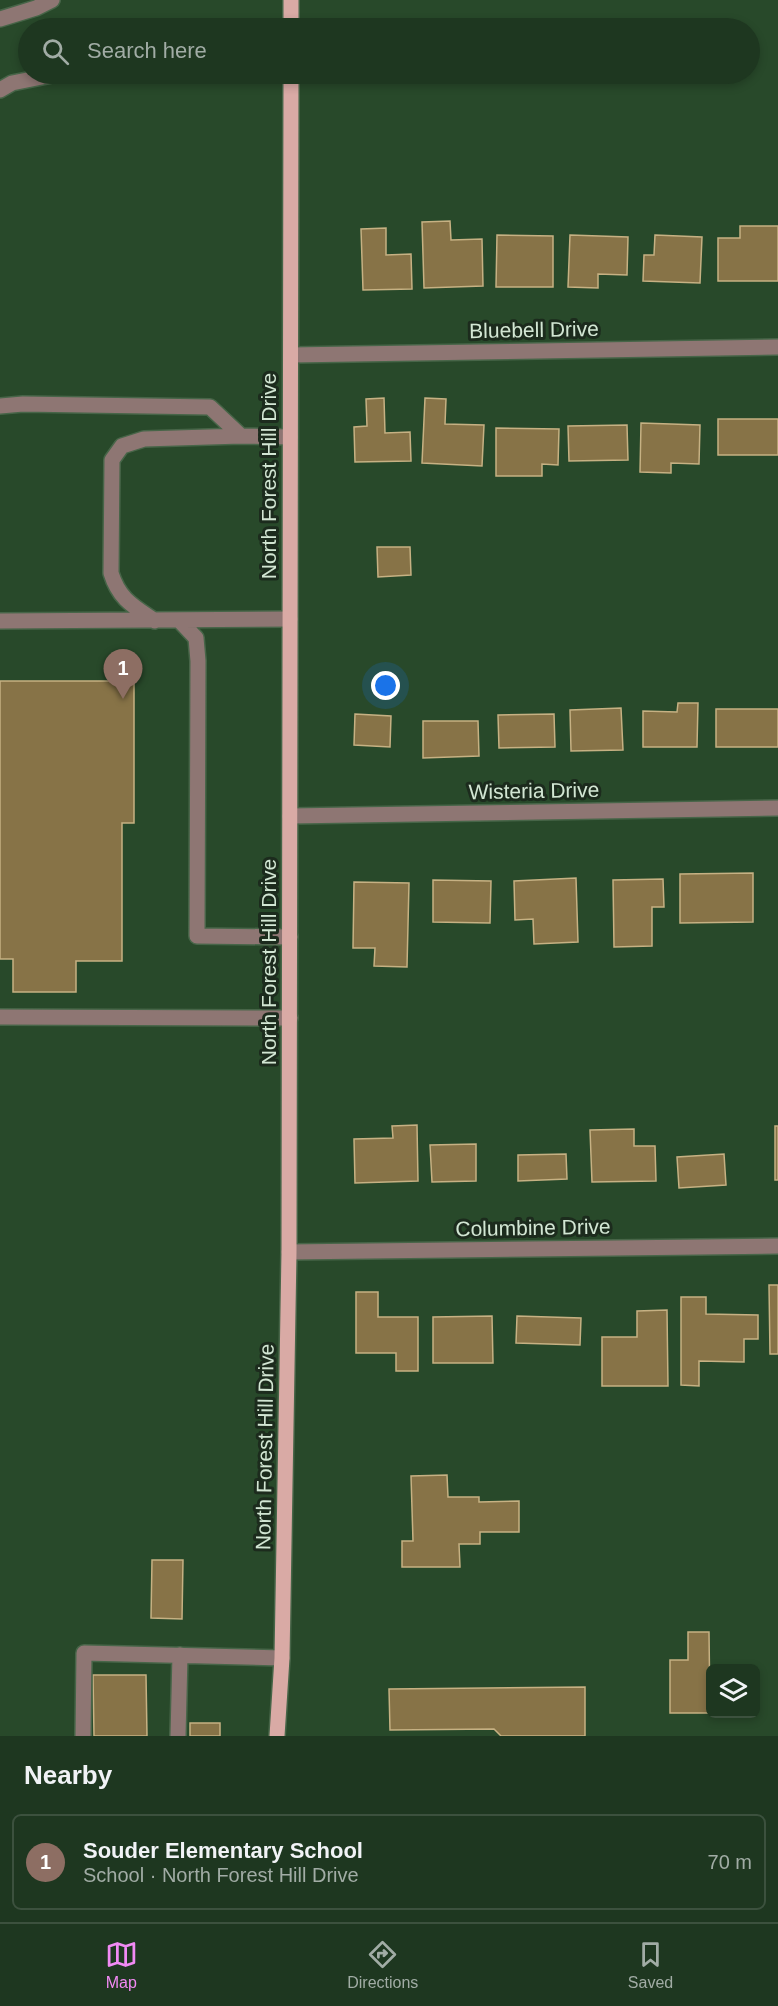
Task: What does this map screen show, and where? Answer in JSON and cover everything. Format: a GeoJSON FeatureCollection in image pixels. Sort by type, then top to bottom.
{"type":"FeatureCollection","features":[{"type":"Feature","properties":{"kind":"main road"},"geometry":{"type":"LineString","coordinates":[[291,0],[291,18]]}},
{"type":"Feature","properties":{"kind":"main road","name":"North Forest Hill Drive"},"geometry":{"type":"LineString","coordinates":[[277,1736],[282,1658],[289,1252],[291,84]]}},
{"type":"Feature","properties":{"kind":"street"},"geometry":{"type":"LineString","coordinates":[[0,19],[36,8],[52,0]]}},
{"type":"Feature","properties":{"kind":"street"},"geometry":{"type":"LineString","coordinates":[[0,90],[18,82]]}},
{"type":"Feature","properties":{"kind":"street","name":"Bluebell Drive"},"geometry":{"type":"LineString","coordinates":[[291,355],[778,347]]}},
{"type":"Feature","properties":{"kind":"street"},"geometry":{"type":"LineString","coordinates":[[0,406],[210,407],[241,436]]}},
{"type":"Feature","properties":{"kind":"street"},"geometry":{"type":"LineString","coordinates":[[155,621],[132,605],[116,588],[111,573],[112,460],[122,446],[144,439],[290,437]]}},
{"type":"Feature","properties":{"kind":"street"},"geometry":{"type":"LineString","coordinates":[[0,621],[290,619]]}},
{"type":"Feature","properties":{"kind":"street"},"geometry":{"type":"LineString","coordinates":[[180,621],[196,638],[198,661],[197,936],[290,937]]}},
{"type":"Feature","properties":{"kind":"street","name":"Wisteria Drive"},"geometry":{"type":"LineString","coordinates":[[290,816],[778,808]]}},
{"type":"Feature","properties":{"kind":"street"},"geometry":{"type":"LineString","coordinates":[[0,1017],[290,1018]]}},
{"type":"Feature","properties":{"kind":"street","name":"Columbine Drive"},"geometry":{"type":"LineString","coordinates":[[289,1252],[778,1246]]}},
{"type":"Feature","properties":{"kind":"street"},"geometry":{"type":"LineString","coordinates":[[83,1736],[84,1653],[282,1658]]}},
{"type":"Feature","properties":{"kind":"street"},"geometry":{"type":"LineString","coordinates":[[178,1736],[180,1655]]}},
{"type":"Feature","properties":{"kind":"building"},"geometry":{"type":"Polygon","coordinates":[[[450,221],[451,240],[482,239],[483,286],[424,288],[422,222],[450,221]]]}},
{"type":"Feature","properties":{"kind":"building"},"geometry":{"type":"Polygon","coordinates":[[[740,226],[778,226],[778,281],[718,281],[718,238],[740,238],[740,226]]]}},
{"type":"Feature","properties":{"kind":"building"},"geometry":{"type":"Polygon","coordinates":[[[386,228],[386,255],[411,254],[412,289],[363,290],[361,229],[386,228]]]}},
{"type":"Feature","properties":{"kind":"building"},"geometry":{"type":"Polygon","coordinates":[[[497,235],[553,236],[553,287],[496,287],[497,235]]]}},
{"type":"Feature","properties":{"kind":"building"},"geometry":{"type":"Polygon","coordinates":[[[570,235],[628,237],[627,275],[598,274],[598,288],[568,287],[570,235]]]}},
{"type":"Feature","properties":{"kind":"building"},"geometry":{"type":"Polygon","coordinates":[[[655,235],[702,237],[700,283],[643,281],[644,255],[654,255],[655,235]]]}},
{"type":"Feature","properties":{"kind":"building"},"geometry":{"type":"Polygon","coordinates":[[[384,398],[385,433],[410,432],[411,461],[355,462],[354,427],[367,426],[366,399],[384,398]]]}},
{"type":"Feature","properties":{"kind":"building"},"geometry":{"type":"Polygon","coordinates":[[[425,398],[446,399],[445,424],[484,425],[482,466],[422,463],[425,398]]]}},
{"type":"Feature","properties":{"kind":"building"},"geometry":{"type":"Polygon","coordinates":[[[718,419],[778,419],[778,455],[718,455],[718,419]]]}},
{"type":"Feature","properties":{"kind":"building"},"geometry":{"type":"Polygon","coordinates":[[[641,423],[700,425],[699,464],[671,463],[671,473],[640,472],[641,423]]]}},
{"type":"Feature","properties":{"kind":"building"},"geometry":{"type":"Polygon","coordinates":[[[627,425],[628,460],[569,461],[568,426],[627,425]]]}},
{"type":"Feature","properties":{"kind":"building"},"geometry":{"type":"Polygon","coordinates":[[[496,428],[559,429],[558,465],[542,464],[542,476],[496,476],[496,428]]]}},
{"type":"Feature","properties":{"kind":"building"},"geometry":{"type":"Polygon","coordinates":[[[377,547],[410,547],[411,575],[378,577],[377,547]]]}},
{"type":"Feature","properties":{"kind":"building"},"geometry":{"type":"Polygon","coordinates":[[[0,681],[134,681],[134,823],[122,823],[122,961],[76,961],[76,992],[13,992],[13,959],[0,959],[0,681]]]}},
{"type":"Feature","properties":{"kind":"building"},"geometry":{"type":"Polygon","coordinates":[[[678,703],[698,703],[697,747],[643,747],[643,711],[677,712],[678,703]]]}},
{"type":"Feature","properties":{"kind":"building"},"geometry":{"type":"Polygon","coordinates":[[[621,708],[623,750],[571,751],[570,710],[621,708]]]}},
{"type":"Feature","properties":{"kind":"building"},"geometry":{"type":"Polygon","coordinates":[[[716,709],[778,709],[778,747],[716,747],[716,709]]]}},
{"type":"Feature","properties":{"kind":"building"},"geometry":{"type":"Polygon","coordinates":[[[355,714],[391,716],[390,747],[354,745],[355,714]]]}},
{"type":"Feature","properties":{"kind":"building"},"geometry":{"type":"Polygon","coordinates":[[[554,714],[555,747],[499,748],[498,715],[554,714]]]}},
{"type":"Feature","properties":{"kind":"building"},"geometry":{"type":"Polygon","coordinates":[[[423,721],[478,721],[479,756],[423,758],[423,721]]]}},
{"type":"Feature","properties":{"kind":"building"},"geometry":{"type":"Polygon","coordinates":[[[753,873],[753,922],[680,923],[680,874],[753,873]]]}},
{"type":"Feature","properties":{"kind":"building"},"geometry":{"type":"Polygon","coordinates":[[[576,878],[578,942],[534,944],[533,919],[515,920],[514,881],[576,878]]]}},
{"type":"Feature","properties":{"kind":"building"},"geometry":{"type":"Polygon","coordinates":[[[663,879],[664,907],[652,907],[652,946],[614,947],[613,880],[663,879]]]}},
{"type":"Feature","properties":{"kind":"building"},"geometry":{"type":"Polygon","coordinates":[[[433,880],[491,881],[490,923],[433,922],[433,880]]]}},
{"type":"Feature","properties":{"kind":"building"},"geometry":{"type":"Polygon","coordinates":[[[354,882],[409,883],[407,967],[374,966],[375,948],[353,948],[354,882]]]}},
{"type":"Feature","properties":{"kind":"building"},"geometry":{"type":"Polygon","coordinates":[[[417,1125],[418,1181],[355,1183],[354,1139],[393,1138],[392,1126],[417,1125]]]}},
{"type":"Feature","properties":{"kind":"building"},"geometry":{"type":"Polygon","coordinates":[[[775,1126],[778,1126],[778,1180],[775,1180],[775,1126]]]}},
{"type":"Feature","properties":{"kind":"building"},"geometry":{"type":"Polygon","coordinates":[[[634,1129],[634,1146],[655,1146],[656,1181],[592,1182],[590,1130],[634,1129]]]}},
{"type":"Feature","properties":{"kind":"building"},"geometry":{"type":"Polygon","coordinates":[[[476,1144],[476,1181],[432,1182],[430,1145],[476,1144]]]}},
{"type":"Feature","properties":{"kind":"building"},"geometry":{"type":"Polygon","coordinates":[[[566,1154],[567,1179],[518,1181],[518,1155],[566,1154]]]}},
{"type":"Feature","properties":{"kind":"building"},"geometry":{"type":"Polygon","coordinates":[[[724,1154],[726,1185],[679,1188],[677,1157],[724,1154]]]}},
{"type":"Feature","properties":{"kind":"building"},"geometry":{"type":"Polygon","coordinates":[[[769,1285],[778,1285],[778,1354],[770,1354],[769,1285]]]}},
{"type":"Feature","properties":{"kind":"building"},"geometry":{"type":"Polygon","coordinates":[[[356,1292],[378,1292],[378,1317],[418,1317],[418,1371],[396,1371],[396,1353],[356,1353],[356,1292]]]}},
{"type":"Feature","properties":{"kind":"building"},"geometry":{"type":"Polygon","coordinates":[[[681,1297],[706,1297],[706,1314],[758,1315],[758,1339],[744,1339],[744,1362],[699,1361],[699,1386],[681,1385],[681,1297]]]}},
{"type":"Feature","properties":{"kind":"building"},"geometry":{"type":"Polygon","coordinates":[[[667,1310],[668,1386],[602,1386],[602,1337],[637,1337],[637,1311],[667,1310]]]}},
{"type":"Feature","properties":{"kind":"building"},"geometry":{"type":"Polygon","coordinates":[[[492,1316],[493,1363],[433,1363],[433,1317],[492,1316]]]}},
{"type":"Feature","properties":{"kind":"building"},"geometry":{"type":"Polygon","coordinates":[[[517,1316],[581,1318],[580,1345],[516,1343],[517,1316]]]}},
{"type":"Feature","properties":{"kind":"building"},"geometry":{"type":"Polygon","coordinates":[[[447,1475],[448,1497],[479,1497],[479,1502],[519,1501],[519,1532],[480,1532],[480,1544],[459,1544],[460,1567],[402,1567],[402,1541],[413,1541],[411,1476],[447,1475]]]}},
{"type":"Feature","properties":{"kind":"building"},"geometry":{"type":"Polygon","coordinates":[[[152,1560],[183,1560],[182,1619],[151,1618],[152,1560]]]}},
{"type":"Feature","properties":{"kind":"building"},"geometry":{"type":"Polygon","coordinates":[[[688,1632],[709,1632],[709,1664],[706,1664],[706,1713],[670,1713],[670,1660],[688,1660],[688,1632]]]}},
{"type":"Feature","properties":{"kind":"building"},"geometry":{"type":"Polygon","coordinates":[[[93,1675],[146,1675],[147,1736],[94,1736],[93,1675]]]}},
{"type":"Feature","properties":{"kind":"building"},"geometry":{"type":"Polygon","coordinates":[[[585,1687],[585,1736],[501,1736],[494,1729],[390,1730],[389,1689],[585,1687]]]}},
{"type":"Feature","properties":{"kind":"building"},"geometry":{"type":"Polygon","coordinates":[[[190,1723],[220,1723],[220,1736],[190,1736],[190,1723]]]}},
{"type":"Feature","properties":{"kind":"place","name":"Souder Elementary School"},"geometry":{"type":"Point","coordinates":[123,699]}}]}
